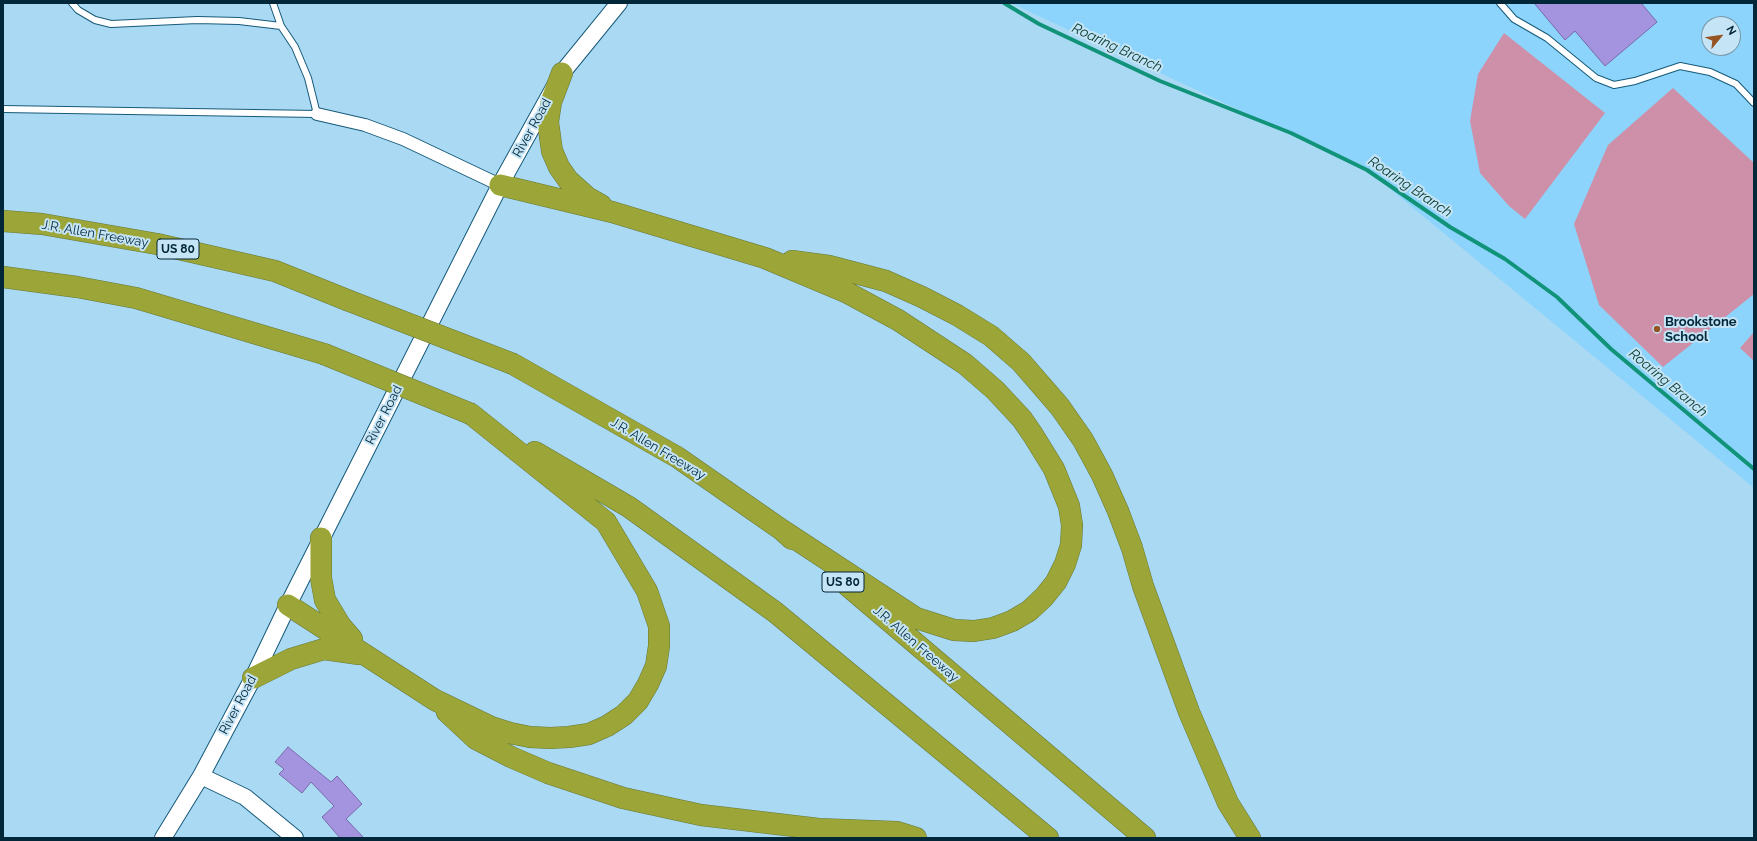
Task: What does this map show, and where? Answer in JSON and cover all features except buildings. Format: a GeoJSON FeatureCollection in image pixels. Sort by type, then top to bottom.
{"type":"FeatureCollection","features":[{"type":"Feature","properties":{"kind":"highway"},"geometry":{"type":"LineString","coordinates":[[562,73],[552,102],[548,122],[552,151],[559,167],[568,180],[587,197],[612,212]]}},
{"type":"Feature","properties":{"kind":"highway"},"geometry":{"type":"LineString","coordinates":[[500,185],[612,212],[765,258],[846,292],[898,320],[932,341],[980,376],[1017,414],[1054,469],[1069,506],[1072,525],[1071,545],[1065,564],[1056,582],[1044,597],[1028,611],[1012,621],[993,628],[974,631],[954,630],[916,618],[782,530]]}},
{"type":"Feature","properties":{"kind":"highway","name":"J.R. Allen Freeway"},"geometry":{"type":"LineString","coordinates":[[3,220],[42,224],[157,244],[275,271],[513,364],[677,457],[782,530],[964,686],[1145,838]]}},
{"type":"Feature","properties":{"kind":"highway"},"geometry":{"type":"LineString","coordinates":[[765,258],[829,266],[886,281],[957,315],[991,336],[1035,376],[1060,407],[1082,440],[1102,475],[1132,548],[1143,586],[1189,712],[1228,803],[1250,838]]}},
{"type":"Feature","properties":{"kind":"highway"},"geometry":{"type":"LineString","coordinates":[[3,277],[77,287],[136,298],[324,354],[471,414],[629,507],[775,612],[1048,838]]}},
{"type":"Feature","properties":{"kind":"highway"},"geometry":{"type":"LineString","coordinates":[[288,605],[435,700],[491,726],[510,733],[530,737],[550,738],[589,734],[613,723],[624,715],[638,701],[656,666],[659,646],[659,626],[647,591],[606,522],[471,414]]}},
{"type":"Feature","properties":{"kind":"highway"},"geometry":{"type":"LineString","coordinates":[[321,538],[321,578],[325,600],[340,625],[366,655]]}},
{"type":"Feature","properties":{"kind":"highway"},"geometry":{"type":"LineString","coordinates":[[253,678],[291,659],[324,649],[366,655]]}},
{"type":"Feature","properties":{"kind":"highway"},"geometry":{"type":"LineString","coordinates":[[435,700],[476,739],[548,773],[623,798],[701,815],[819,829],[897,832],[916,838]]}},
{"type":"Feature","properties":{"kind":"main road","name":"River Road"},"geometry":{"type":"LineString","coordinates":[[163,838],[201,776],[253,678],[321,538],[500,185],[562,73],[619,3]]}},
{"type":"Feature","properties":{"kind":"main road"},"geometry":{"type":"LineString","coordinates":[[201,776],[245,797],[295,838]]}},
{"type":"Feature","properties":{"kind":"street"},"geometry":{"type":"LineString","coordinates":[[316,114],[365,125],[403,139],[500,185]]}},
{"type":"Feature","properties":{"kind":"lane"},"geometry":{"type":"LineString","coordinates":[[72,3],[78,10],[95,20],[112,24],[197,20],[239,21],[281,26]]}},
{"type":"Feature","properties":{"kind":"lane"},"geometry":{"type":"LineString","coordinates":[[3,109],[316,114],[308,78],[296,47],[281,26],[273,3]]}},
{"type":"Feature","properties":{"kind":"lane"},"geometry":{"type":"LineString","coordinates":[[1500,3],[1514,19],[1547,38],[1596,78],[1614,85],[1635,81],[1680,66],[1710,72],[1736,84],[1754,103]]}},
{"type":"Feature","properties":{"kind":"shaded area","name":"Brookstone School"},"geometry":{"type":"Polygon","coordinates":[[[1011,3],[1754,3],[1754,488],[1367,170],[1011,3]]]}},
{"type":"Feature","properties":{"kind":"shaded area"},"geometry":{"type":"Polygon","coordinates":[[[1504,33],[1605,113],[1525,219],[1509,206],[1480,173],[1470,121],[1478,74],[1504,33]]]}},
{"type":"Feature","properties":{"kind":"shaded area"},"geometry":{"type":"Polygon","coordinates":[[[1673,88],[1754,163],[1754,294],[1663,367],[1599,305],[1574,224],[1608,145],[1673,88]]]}},
{"type":"Feature","properties":{"kind":"shaded area"},"geometry":{"type":"Polygon","coordinates":[[[1754,332],[1754,361],[1740,348],[1754,332]]]}},
{"type":"Feature","properties":{"kind":"waterway","name":"Roaring Branch"},"geometry":{"type":"LineString","coordinates":[[1004,3],[1039,24],[1160,81],[1291,133],[1367,170],[1450,227],[1505,259],[1557,297],[1611,349],[1754,469]]}},
{"type":"Feature","properties":{"kind":"place","name":"Brookstone School"},"geometry":{"type":"Point","coordinates":[1657,329]}}]}
